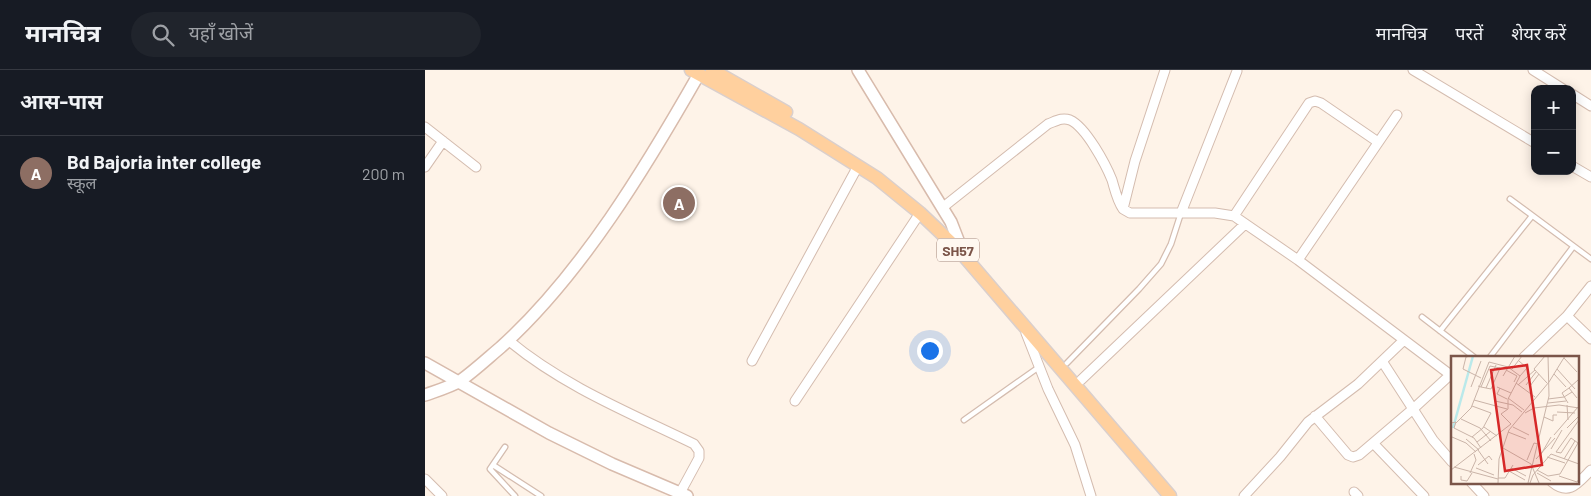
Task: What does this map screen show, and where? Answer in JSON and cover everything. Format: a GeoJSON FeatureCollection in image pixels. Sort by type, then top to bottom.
{"type":"FeatureCollection","features":[{"type":"Feature","properties":{"kind":"main road","name":"SH57"},"geometry":{"type":"LineString","coordinates":[[712,70],[802,121],[881,172],[907,193],[1018,305],[1164,484],[1170,496]]}},
{"type":"Feature","properties":{"kind":"main road","name":"SH57"},"geometry":{"type":"LineString","coordinates":[[695,72],[799,129],[877,178],[958,245],[1023,323],[1164,484],[1179,496]]}},
{"type":"Feature","properties":{"kind":"street"},"geometry":{"type":"LineString","coordinates":[[858,70],[951,222],[958,245]]}},
{"type":"Feature","properties":{"kind":"street"},"geometry":{"type":"LineString","coordinates":[[1123,209],[1135,161],[1165,70]]}},
{"type":"Feature","properties":{"kind":"street"},"geometry":{"type":"LineString","coordinates":[[1413,70],[1531,141]]}},
{"type":"Feature","properties":{"kind":"street"},"geometry":{"type":"LineString","coordinates":[[1533,70],[1557,85]]}},
{"type":"Feature","properties":{"kind":"street"},"geometry":{"type":"LineString","coordinates":[[1181,213],[1237,71]]}},
{"type":"Feature","properties":{"kind":"street"},"geometry":{"type":"LineString","coordinates":[[425,396],[459,381],[508,340],[540,307],[604,227],[663,134],[695,72]]}},
{"type":"Feature","properties":{"kind":"street"},"geometry":{"type":"LineString","coordinates":[[1576,97],[1591,106]]}},
{"type":"Feature","properties":{"kind":"street"},"geometry":{"type":"LineString","coordinates":[[1234,216],[1309,103],[1315,101],[1321,103],[1378,142]]}},
{"type":"Feature","properties":{"kind":"street"},"geometry":{"type":"LineString","coordinates":[[1298,260],[1397,115]]}},
{"type":"Feature","properties":{"kind":"street"},"geometry":{"type":"LineString","coordinates":[[942,208],[1048,124],[1060,118],[1071,120],[1081,128],[1090,141],[1111,178],[1123,209],[1130,213],[1225,214],[1234,216],[1298,260],[1451,376],[1359,455],[1353,457],[1348,455],[1315,416]]}},
{"type":"Feature","properties":{"kind":"street"},"geometry":{"type":"LineString","coordinates":[[425,127],[476,167]]}},
{"type":"Feature","properties":{"kind":"street"},"geometry":{"type":"LineString","coordinates":[[425,167],[443,141]]}},
{"type":"Feature","properties":{"kind":"street"},"geometry":{"type":"LineString","coordinates":[[751,361],[858,166]]}},
{"type":"Feature","properties":{"kind":"street"},"geometry":{"type":"LineString","coordinates":[[1576,168],[1591,177]]}},
{"type":"Feature","properties":{"kind":"street"},"geometry":{"type":"LineString","coordinates":[[795,401],[920,213]]}},
{"type":"Feature","properties":{"kind":"street"},"geometry":{"type":"LineString","coordinates":[[1081,380],[1245,224]]}},
{"type":"Feature","properties":{"kind":"street"},"geometry":{"type":"LineString","coordinates":[[1525,356],[1567,316],[1591,286]]}},
{"type":"Feature","properties":{"kind":"street"},"geometry":{"type":"LineString","coordinates":[[1567,316],[1591,339]]}},
{"type":"Feature","properties":{"kind":"street"},"geometry":{"type":"LineString","coordinates":[[1023,323],[1048,389],[1075,445],[1091,496]]}},
{"type":"Feature","properties":{"kind":"street"},"geometry":{"type":"LineString","coordinates":[[425,364],[459,381],[490,401],[549,433],[612,464],[684,494],[699,458],[699,451],[694,444],[608,403],[557,376],[531,360],[508,340]]}},
{"type":"Feature","properties":{"kind":"street"},"geometry":{"type":"LineString","coordinates":[[1244,496],[1280,457],[1308,422],[1358,384],[1405,340]]}},
{"type":"Feature","properties":{"kind":"street"},"geometry":{"type":"LineString","coordinates":[[1383,361],[1433,440],[1451,461]]}},
{"type":"Feature","properties":{"kind":"street"},"geometry":{"type":"LineString","coordinates":[[1373,443],[1424,496]]}},
{"type":"Feature","properties":{"kind":"street"},"geometry":{"type":"LineString","coordinates":[[1579,482],[1591,470]]}},
{"type":"Feature","properties":{"kind":"street"},"geometry":{"type":"LineString","coordinates":[[425,479],[442,496]]}},
{"type":"Feature","properties":{"kind":"street"},"geometry":{"type":"LineString","coordinates":[[1473,484],[1484,496]]}},
{"type":"Feature","properties":{"kind":"street"},"geometry":{"type":"LineString","coordinates":[[1553,484],[1559,490],[1564,491],[1571,490],[1577,484]]}},
{"type":"Feature","properties":{"kind":"lane"},"geometry":{"type":"LineString","coordinates":[[1510,199],[1591,259]]}},
{"type":"Feature","properties":{"kind":"lane"},"geometry":{"type":"LineString","coordinates":[[1067,363],[1161,264],[1171,244],[1181,213]]}},
{"type":"Feature","properties":{"kind":"lane"},"geometry":{"type":"LineString","coordinates":[[1440,331],[1532,216]]}},
{"type":"Feature","properties":{"kind":"lane"},"geometry":{"type":"LineString","coordinates":[[1491,356],[1573,247]]}},
{"type":"Feature","properties":{"kind":"lane"},"geometry":{"type":"LineString","coordinates":[[1422,317],[1473,356]]}},
{"type":"Feature","properties":{"kind":"lane"},"geometry":{"type":"LineString","coordinates":[[964,420],[1040,366]]}},
{"type":"Feature","properties":{"kind":"lane"},"geometry":{"type":"LineString","coordinates":[[505,447],[491,471],[515,496]]}},
{"type":"Feature","properties":{"kind":"lane"},"geometry":{"type":"LineString","coordinates":[[493,465],[541,496]]}},
{"type":"Feature","properties":{"kind":"place","name":"Bd Bajoria inter college"},"geometry":{"type":"Point","coordinates":[679,203]}}]}
